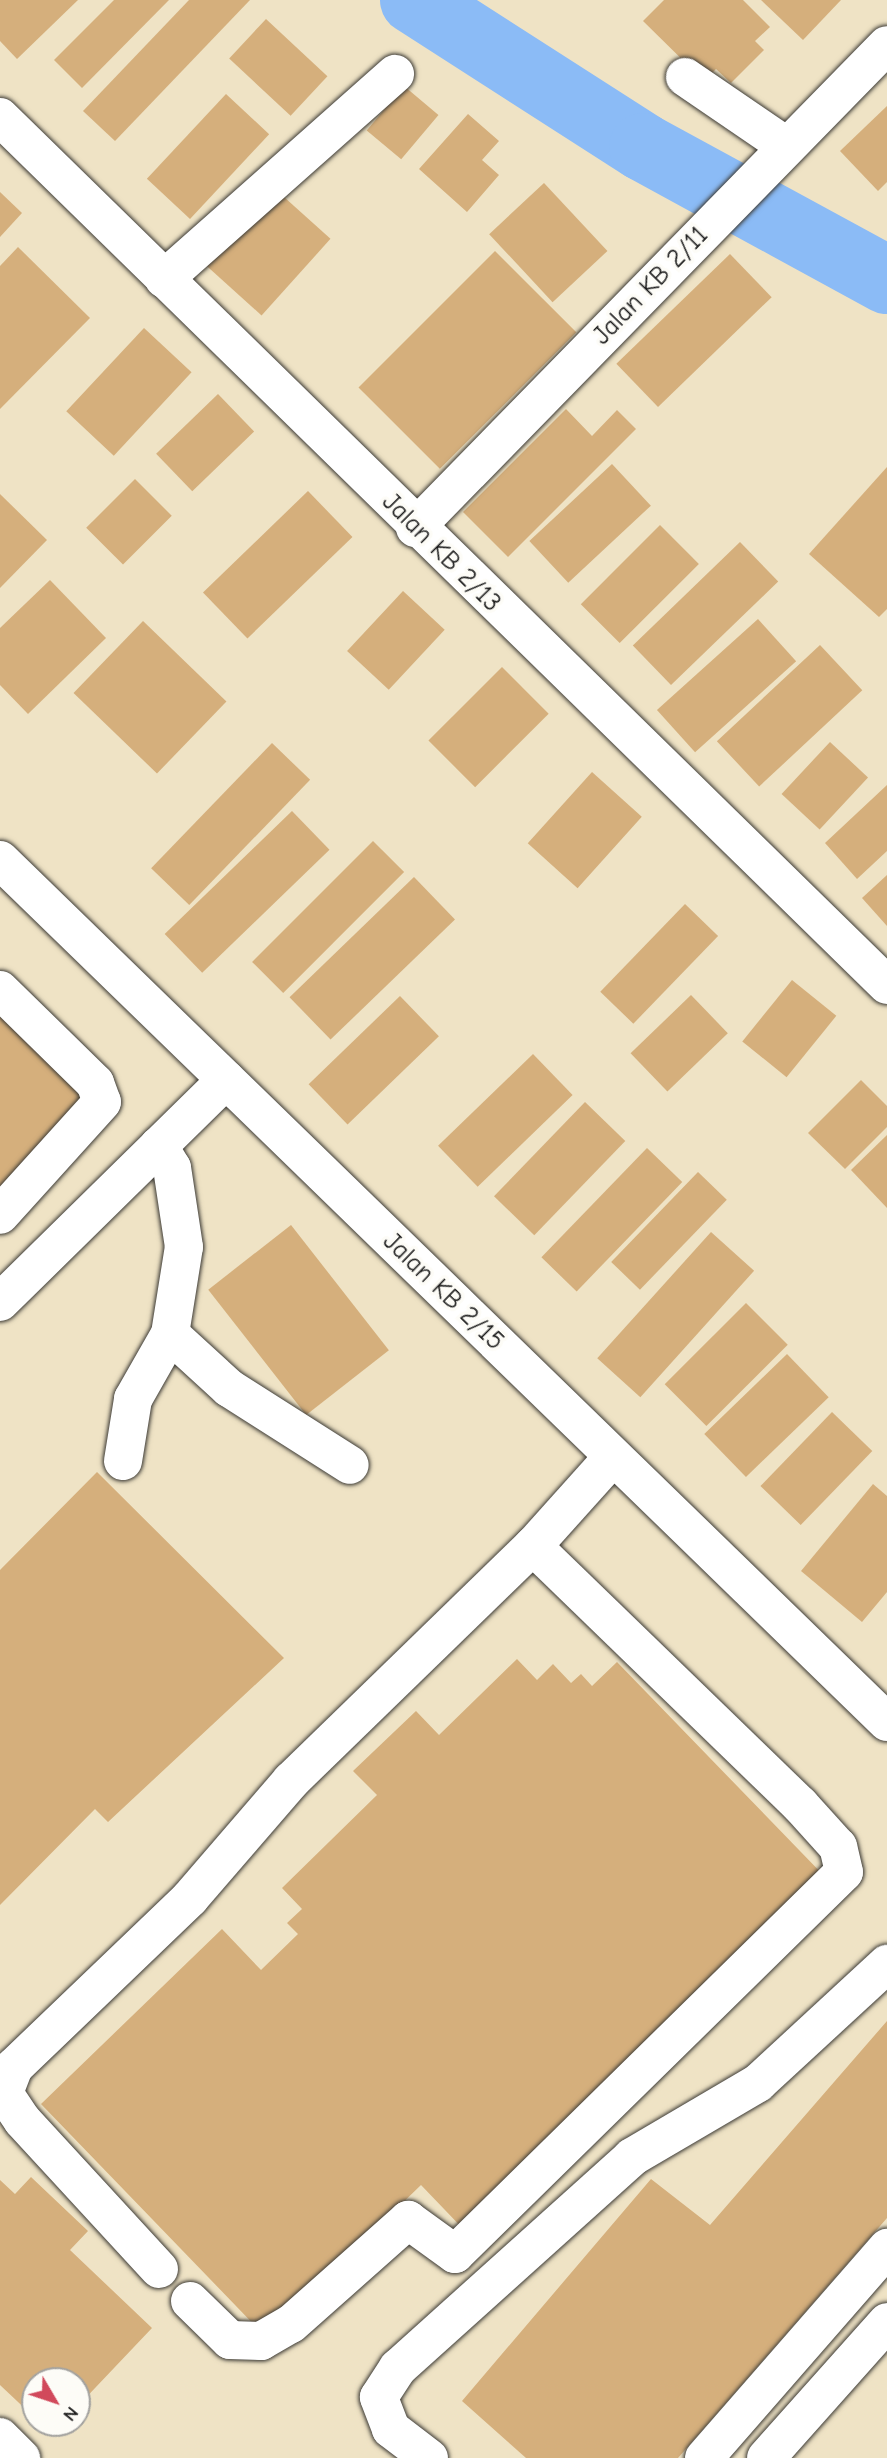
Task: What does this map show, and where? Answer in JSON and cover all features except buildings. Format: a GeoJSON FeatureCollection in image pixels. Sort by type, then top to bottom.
{"type":"FeatureCollection","features":[{"type":"Feature","properties":{"kind":"street","name":"Jalan KB 2/11"},"geometry":{"type":"LineString","coordinates":[[415,528],[887,45]]}},
{"type":"Feature","properties":{"kind":"street"},"geometry":{"type":"LineString","coordinates":[[164,279],[395,74]]}},
{"type":"Feature","properties":{"kind":"street"},"geometry":{"type":"LineString","coordinates":[[685,77],[781,153]]}},
{"type":"Feature","properties":{"kind":"street","name":"Jalan KB 2/13"},"geometry":{"type":"LineString","coordinates":[[0,117],[415,528],[885,979]]}},
{"type":"Feature","properties":{"kind":"street","name":"Jalan KB 2/15"},"geometry":{"type":"LineString","coordinates":[[0,860],[611,1459],[887,1722]]}},
{"type":"Feature","properties":{"kind":"street"},"geometry":{"type":"LineString","coordinates":[[0,990],[95,1083],[102,1102],[0,1214]]}},
{"type":"Feature","properties":{"kind":"street"},"geometry":{"type":"LineString","coordinates":[[0,1302],[226,1080]]}},
{"type":"Feature","properties":{"kind":"street"},"geometry":{"type":"LineString","coordinates":[[123,1461],[133,1399],[170,1335],[184,1247],[172,1168],[159,1146]]}},
{"type":"Feature","properties":{"kind":"street"},"geometry":{"type":"LineString","coordinates":[[170,1335],[229,1388],[350,1465]]}},
{"type":"Feature","properties":{"kind":"street"},"geometry":{"type":"LineString","coordinates":[[159,2269],[22,2120],[4,2094],[14,2067],[190,1898],[291,1781],[533,1546],[611,1459]]}},
{"type":"Feature","properties":{"kind":"street"},"geometry":{"type":"LineString","coordinates":[[191,2301],[230,2340],[261,2341],[292,2324],[408,2220],[454,2254],[844,1872],[838,1847],[800,1805],[533,1546]]}},
{"type":"Feature","properties":{"kind":"street"},"geometry":{"type":"LineString","coordinates":[[429,2458],[391,2429],[379,2397],[398,2368],[632,2157],[758,2083],[887,1964]]}},
{"type":"Feature","properties":{"kind":"street"},"geometry":{"type":"LineString","coordinates":[[705,2458],[887,2248]]}},
{"type":"Feature","properties":{"kind":"street"},"geometry":{"type":"LineString","coordinates":[[766,2458],[887,2322]]}},
{"type":"Feature","properties":{"kind":"street"},"geometry":{"type":"LineString","coordinates":[[0,2437],[21,2458]]}},
{"type":"Feature","properties":{"kind":"waterway"},"geometry":{"type":"LineString","coordinates":[[414,0],[643,147],[887,280]]}}]}
